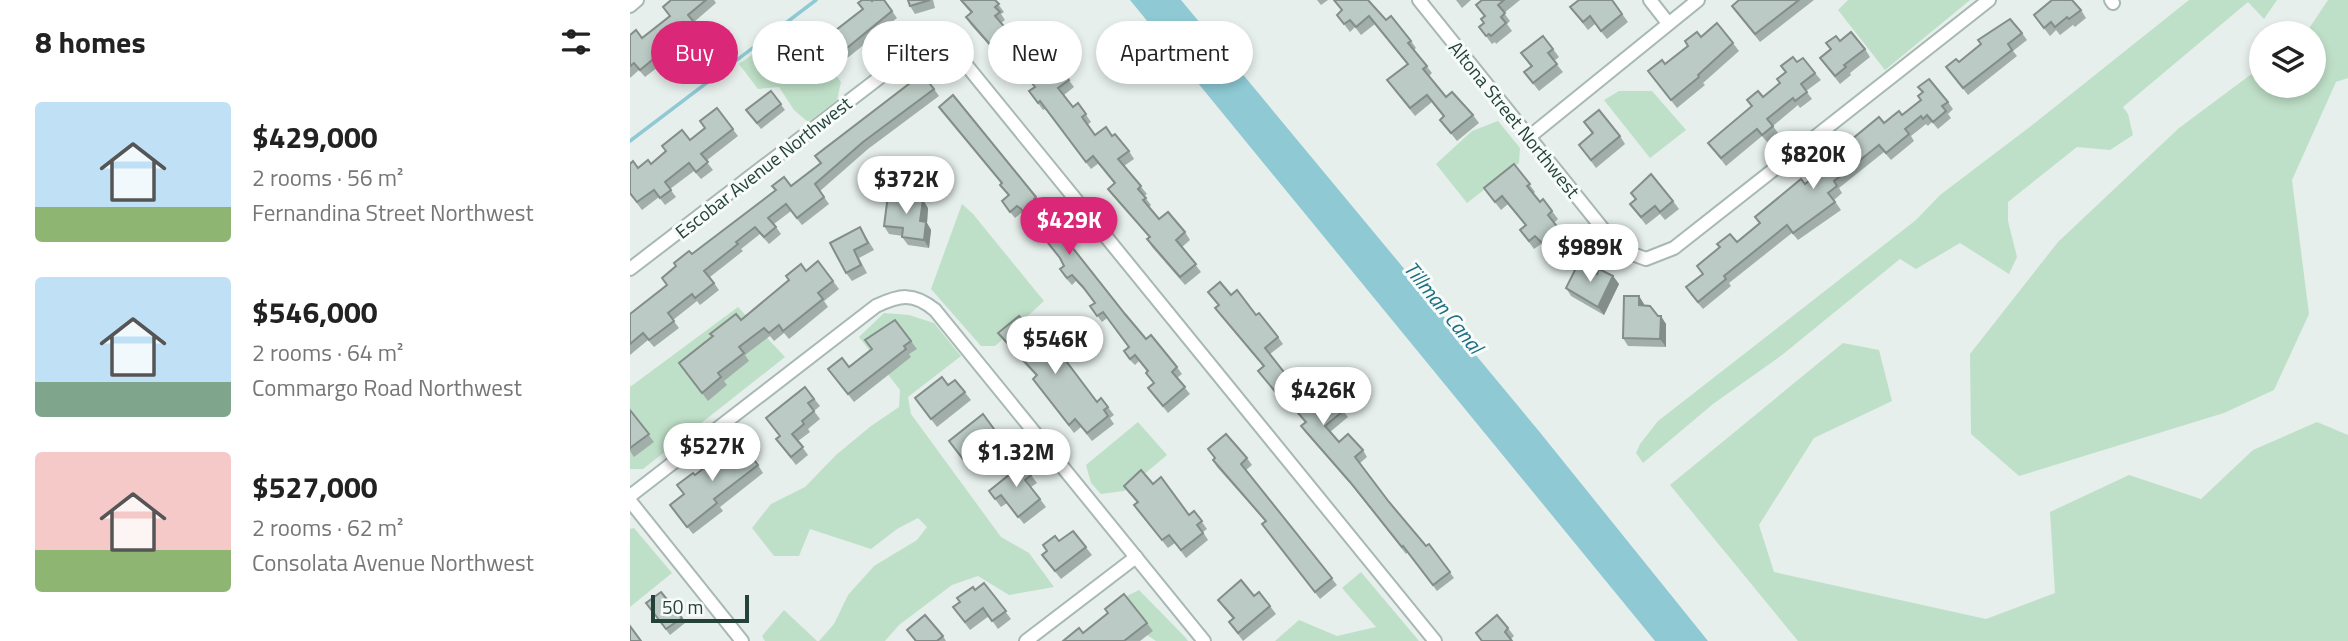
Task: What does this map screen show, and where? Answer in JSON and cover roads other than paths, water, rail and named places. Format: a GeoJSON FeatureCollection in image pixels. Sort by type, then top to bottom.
{"type":"FeatureCollection","features":[{"type":"Feature","properties":{"kind":"street"},"geometry":{"type":"LineString","coordinates":[[630,6],[638,0]]}},
{"type":"Feature","properties":{"kind":"street","name":"Altona Street Northwest"},"geometry":{"type":"LineString","coordinates":[[1419,0],[1619,249],[1646,259],[1674,248],[1989,0]]}},
{"type":"Feature","properties":{"kind":"street"},"geometry":{"type":"LineString","coordinates":[[1650,0],[1668,23]]}},
{"type":"Feature","properties":{"kind":"street"},"geometry":{"type":"LineString","coordinates":[[1529,137],[1698,0]]}},
{"type":"Feature","properties":{"kind":"street","name":"Escobar Avenue Northwest"},"geometry":{"type":"LineString","coordinates":[[630,269],[905,58],[934,48],[950,52],[963,61],[1435,641]]}},
{"type":"Feature","properties":{"kind":"street"},"geometry":{"type":"LineString","coordinates":[[739,640],[630,498],[876,306],[894,298],[909,297],[923,300],[935,310],[1204,641]]}},
{"type":"Feature","properties":{"kind":"street"},"geometry":{"type":"LineString","coordinates":[[1026,641],[1136,557]]}},
{"type":"Feature","properties":{"kind":"water"},"geometry":{"type":"Polygon","coordinates":[[[1130,0],[1181,0],[1198,21],[1147,21],[1130,0]]]}},
{"type":"Feature","properties":{"kind":"water"},"geometry":{"type":"Polygon","coordinates":[[[1199,84],[1251,84],[1538,430],[1708,641],[1655,641],[1199,84]]]}},
{"type":"Feature","properties":{"kind":"waterway"},"geometry":{"type":"LineString","coordinates":[[630,141],[816,0]]}},
{"type":"Feature","properties":{"kind":"water label","name":"Tillman Canal"},"geometry":{"type":"Point","coordinates":[1444,307]}}]}
